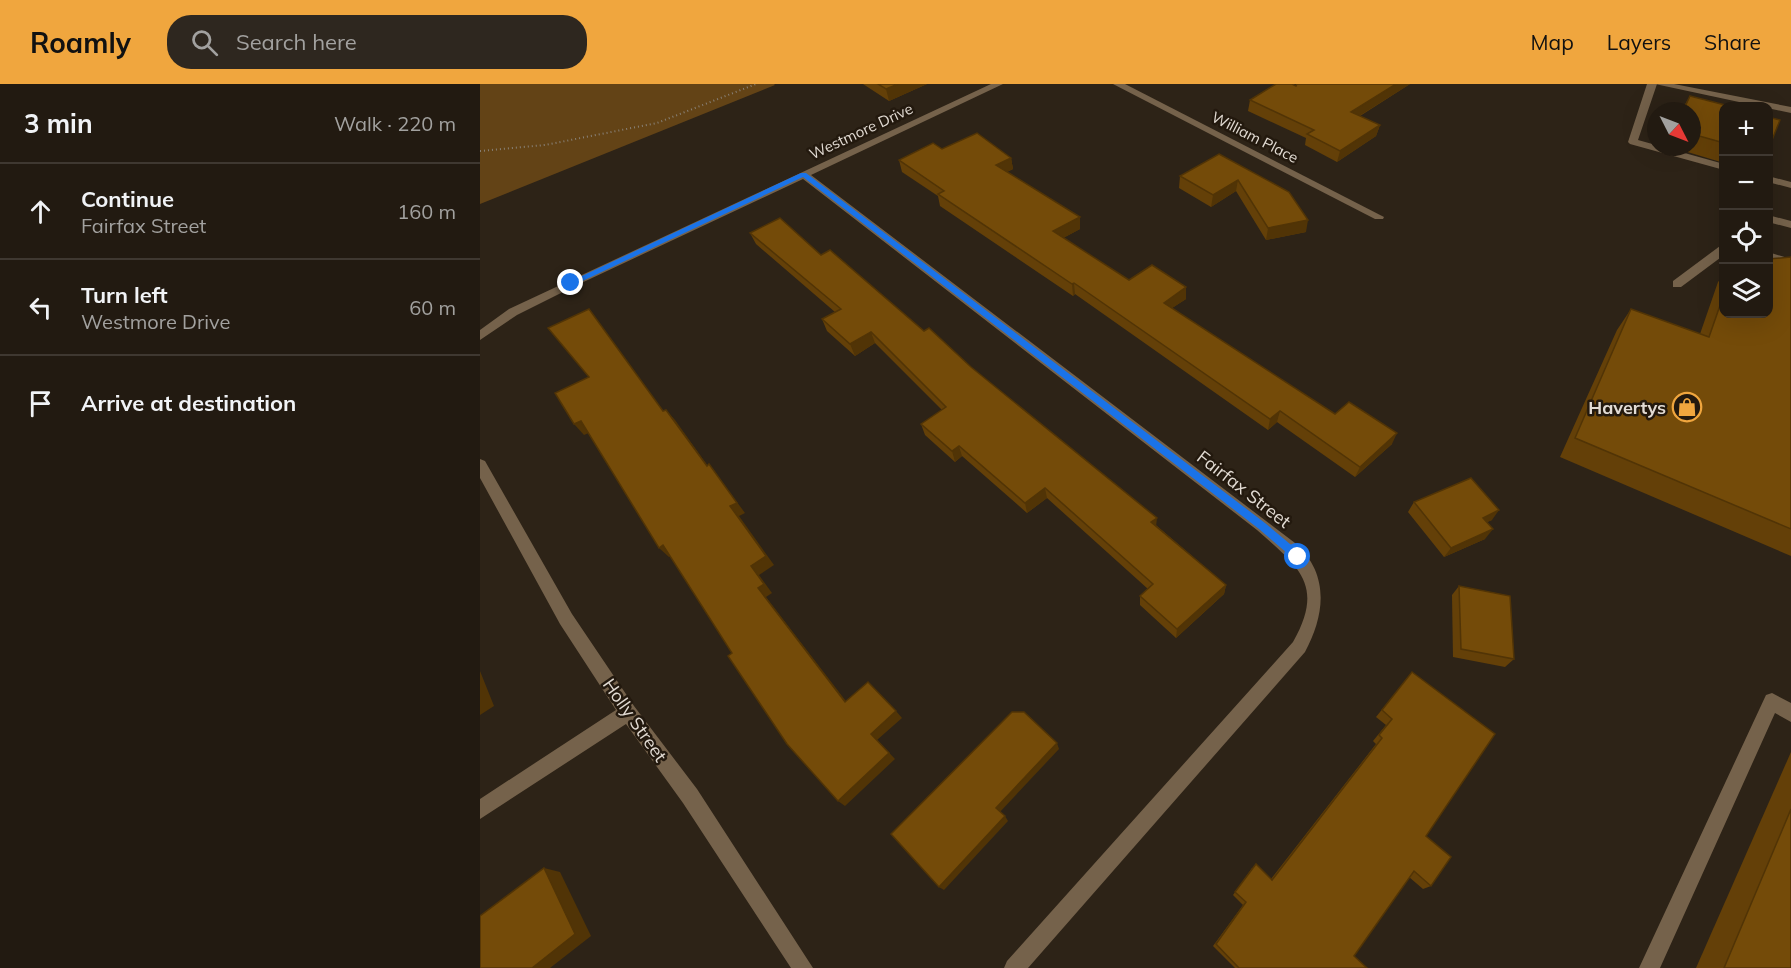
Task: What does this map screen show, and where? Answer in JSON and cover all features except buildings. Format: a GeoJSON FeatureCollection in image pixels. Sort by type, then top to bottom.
{"type":"FeatureCollection","features":[{"type":"Feature","properties":{"kind":"street","name":"Westmore Drive"},"geometry":{"type":"LineString","coordinates":[[480,336],[513,312],[998,84]]}},
{"type":"Feature","properties":{"kind":"street","name":"William Place"},"geometry":{"type":"LineString","coordinates":[[1118,84],[1379,217]]}},
{"type":"Feature","properties":{"kind":"street"},"geometry":{"type":"LineString","coordinates":[[1652,84],[1633,142],[1719,166]]}},
{"type":"Feature","properties":{"kind":"street"},"geometry":{"type":"LineString","coordinates":[[1660,84],[1791,110]]}},
{"type":"Feature","properties":{"kind":"street","name":"Fairfax Street"},"geometry":{"type":"LineString","coordinates":[[804,175],[1262,526],[1298,557],[1312,581],[1316,604],[1310,629],[1299,647],[1014,968]]}},
{"type":"Feature","properties":{"kind":"street"},"geometry":{"type":"LineString","coordinates":[[1773,180],[1791,185]]}},
{"type":"Feature","properties":{"kind":"street"},"geometry":{"type":"LineString","coordinates":[[1773,220],[1791,225]]}},
{"type":"Feature","properties":{"kind":"street"},"geometry":{"type":"LineString","coordinates":[[1677,285],[1719,253]]}},
{"type":"Feature","properties":{"kind":"street"},"geometry":{"type":"LineString","coordinates":[[1773,257],[1791,263]]}},
{"type":"Feature","properties":{"kind":"street","name":"Holly Street"},"geometry":{"type":"LineString","coordinates":[[480,465],[566,619],[628,712],[690,796],[803,968]]}},
{"type":"Feature","properties":{"kind":"street"},"geometry":{"type":"LineString","coordinates":[[1649,968],[1772,701],[1791,713]]}},
{"type":"Feature","properties":{"kind":"street"},"geometry":{"type":"LineString","coordinates":[[480,810],[628,712]]}},
{"type":"Feature","properties":{"kind":"path"},"geometry":{"type":"LineString","coordinates":[[480,151],[545,145],[657,123],[756,84]]}},
{"type":"Feature","properties":{"kind":"shaded area"},"geometry":{"type":"Polygon","coordinates":[[[480,84],[774,84],[775,85],[480,204],[480,84]]]}},
{"type":"Feature","properties":{"kind":"place","name":"Havertys"},"geometry":{"type":"Point","coordinates":[1687,407]}},
{"type":"Feature","properties":{"kind":"route"},"geometry":{"type":"LineString","coordinates":[[571,283],[804,175],[1262,526],[1298,557]]}}]}
